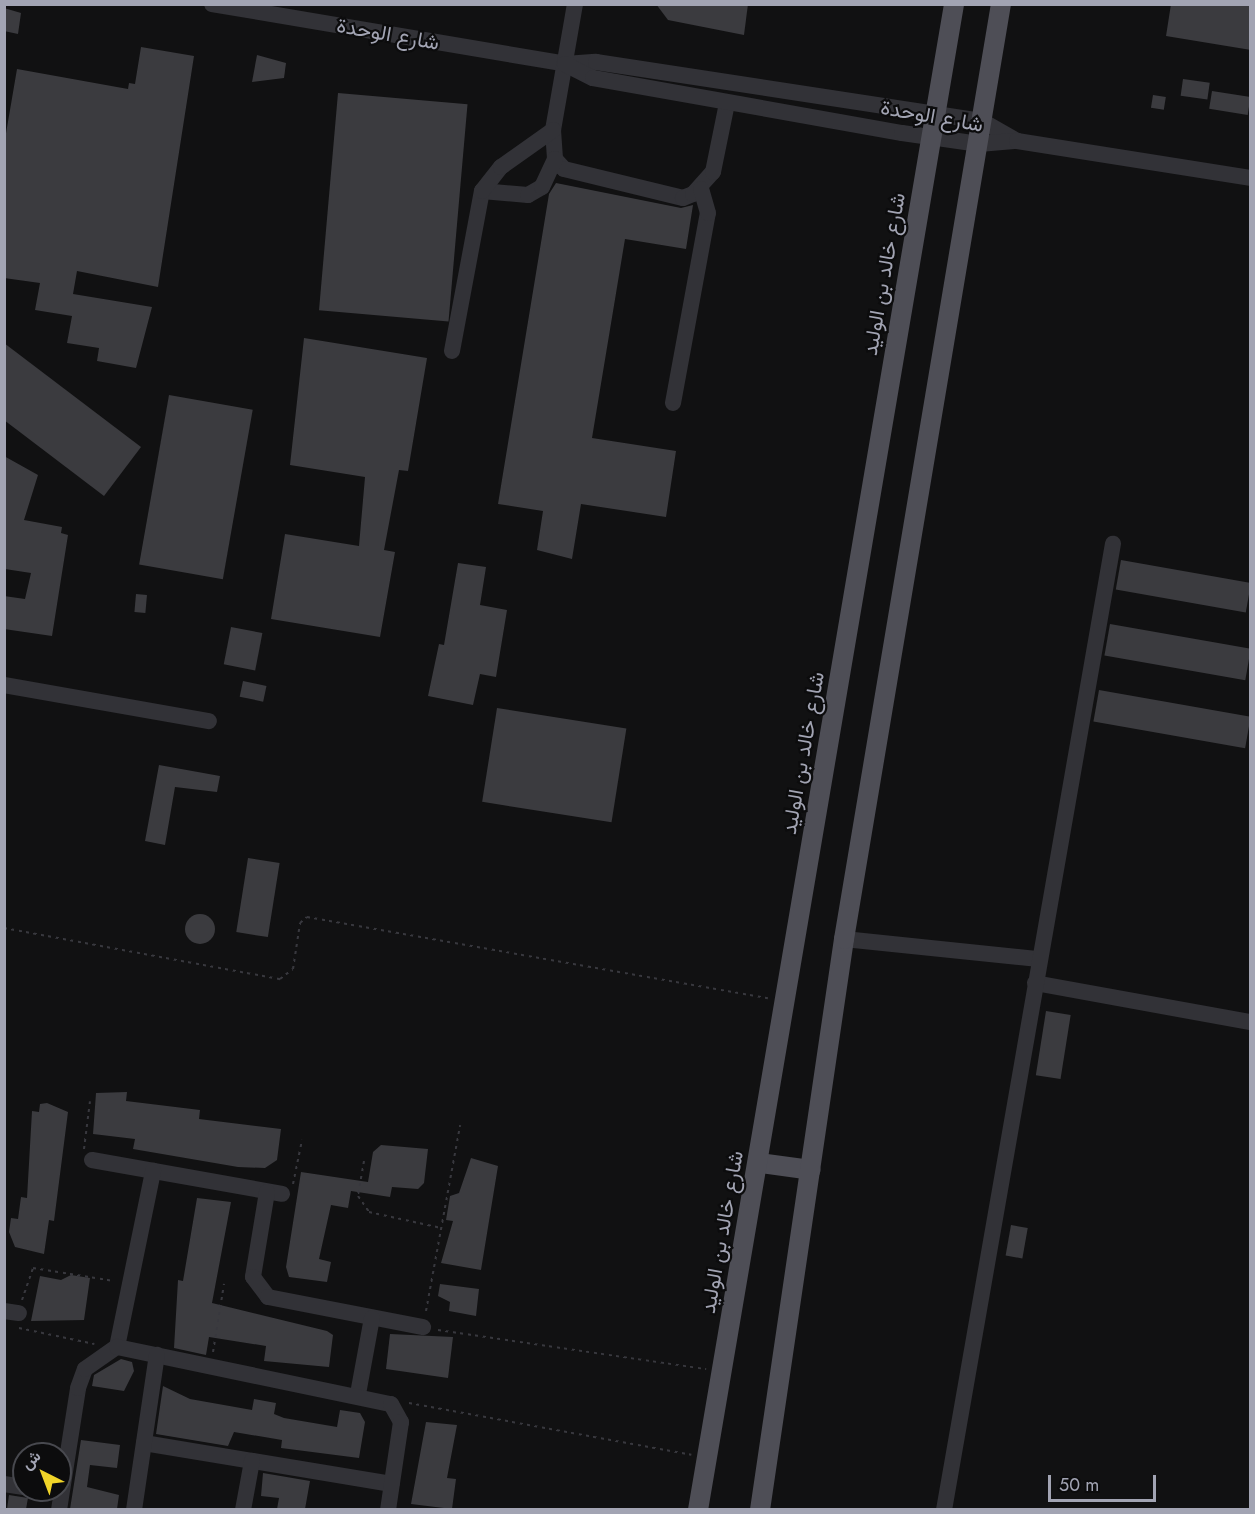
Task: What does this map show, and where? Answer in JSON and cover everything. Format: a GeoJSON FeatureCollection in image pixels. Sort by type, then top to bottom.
{"type":"FeatureCollection","features":[{"type":"Feature","properties":{"kind":"main road","name":"شارع خالد بن الوليد"},"geometry":{"type":"LineString","coordinates":[[698,1509],[760,1163],[954,4]]}},
{"type":"Feature","properties":{"kind":"main road"},"geometry":{"type":"LineString","coordinates":[[760,1509],[844,939],[1002,4]]}},
{"type":"Feature","properties":{"kind":"main road"},"geometry":{"type":"LineString","coordinates":[[760,1163],[811,1170]]}},
{"type":"Feature","properties":{"kind":"street","name":"شارع الوحدة"},"geometry":{"type":"LineString","coordinates":[[212,4],[565,64],[596,62],[982,121],[1017,141]]}},
{"type":"Feature","properties":{"kind":"street"},"geometry":{"type":"LineString","coordinates":[[482,190],[528,195],[542,187],[555,159],[553,130],[575,4]]}},
{"type":"Feature","properties":{"kind":"street","name":"شارع الوحدة"},"geometry":{"type":"LineString","coordinates":[[565,64],[593,78],[727,104],[979,144],[1017,141]]}},
{"type":"Feature","properties":{"kind":"street"},"geometry":{"type":"LineString","coordinates":[[555,159],[576,176],[683,198],[701,189],[713,172],[727,104]]}},
{"type":"Feature","properties":{"kind":"street"},"geometry":{"type":"LineString","coordinates":[[452,351],[482,190],[501,167],[553,130]]}},
{"type":"Feature","properties":{"kind":"street"},"geometry":{"type":"LineString","coordinates":[[1017,141],[1251,178]]}},
{"type":"Feature","properties":{"kind":"street"},"geometry":{"type":"LineString","coordinates":[[673,403],[708,213],[701,189]]}},
{"type":"Feature","properties":{"kind":"street"},"geometry":{"type":"LineString","coordinates":[[944,1509],[1113,544]]}},
{"type":"Feature","properties":{"kind":"street"},"geometry":{"type":"LineString","coordinates":[[4,685],[209,720]]}},
{"type":"Feature","properties":{"kind":"street"},"geometry":{"type":"LineString","coordinates":[[844,939],[1039,959]]}},
{"type":"Feature","properties":{"kind":"street"},"geometry":{"type":"LineString","coordinates":[[1035,983],[1251,1022]]}},
{"type":"Feature","properties":{"kind":"street"},"geometry":{"type":"LineString","coordinates":[[92,1160],[275,1193],[254,1277],[259,1288],[280,1301],[423,1328]]}},
{"type":"Feature","properties":{"kind":"street"},"geometry":{"type":"LineString","coordinates":[[69,1442],[78,1388],[85,1369],[117,1347],[153,1171]]}},
{"type":"Feature","properties":{"kind":"street"},"geometry":{"type":"LineString","coordinates":[[358,1394],[372,1318]]}},
{"type":"Feature","properties":{"kind":"street"},"geometry":{"type":"LineString","coordinates":[[117,1347],[382,1399],[398,1412],[402,1422],[388,1509]]}},
{"type":"Feature","properties":{"kind":"street"},"geometry":{"type":"LineString","coordinates":[[134,1509],[157,1355]]}},
{"type":"Feature","properties":{"kind":"street"},"geometry":{"type":"LineString","coordinates":[[144,1443],[392,1484]]}},
{"type":"Feature","properties":{"kind":"street"},"geometry":{"type":"LineString","coordinates":[[243,1509],[252,1461]]}},
{"type":"Feature","properties":{"kind":"path"},"geometry":{"type":"LineString","coordinates":[[4,928],[280,980],[293,969],[300,923],[307,916],[786,1001]]}},
{"type":"Feature","properties":{"kind":"path"},"geometry":{"type":"LineString","coordinates":[[90,1101],[83,1144],[92,1160]]}},
{"type":"Feature","properties":{"kind":"path"},"geometry":{"type":"LineString","coordinates":[[460,1125],[423,1328],[721,1371]]}},
{"type":"Feature","properties":{"kind":"path"},"geometry":{"type":"LineString","coordinates":[[275,1193],[293,1186],[302,1140]]}},
{"type":"Feature","properties":{"kind":"path"},"geometry":{"type":"LineString","coordinates":[[364,1161],[358,1196],[369,1212],[441,1228]]}},
{"type":"Feature","properties":{"kind":"path"},"geometry":{"type":"LineString","coordinates":[[117,1347],[25,1333],[17,1325],[12,1312],[27,1273],[33,1268],[129,1284]]}},
{"type":"Feature","properties":{"kind":"path"},"geometry":{"type":"LineString","coordinates":[[210,1367],[224,1284]]}},
{"type":"Feature","properties":{"kind":"path"},"geometry":{"type":"LineString","coordinates":[[398,1412],[412,1401],[421,1402],[706,1458]]}},
{"type":"Feature","properties":{"kind":"building"},"geometry":{"type":"Polygon","coordinates":[[[656,4],[748,4],[744,35],[668,20],[656,4]]]}},
{"type":"Feature","properties":{"kind":"building"},"geometry":{"type":"Polygon","coordinates":[[[1171,4],[1251,4],[1251,50],[1166,36],[1171,4]]]}},
{"type":"Feature","properties":{"kind":"building"},"geometry":{"type":"Polygon","coordinates":[[[4,8],[21,13],[18,34],[4,31],[4,8]]]}},
{"type":"Feature","properties":{"kind":"building"},"geometry":{"type":"Polygon","coordinates":[[[141,47],[194,56],[158,287],[77,271],[73,294],[152,307],[136,368],[97,361],[99,348],[67,343],[72,316],[35,310],[40,283],[4,278],[4,145],[17,69],[128,89],[129,83],[135,84],[141,47]]]}},
{"type":"Feature","properties":{"kind":"building"},"geometry":{"type":"Polygon","coordinates":[[[257,55],[286,63],[284,78],[252,82],[257,55]]]}},
{"type":"Feature","properties":{"kind":"building"},"geometry":{"type":"Polygon","coordinates":[[[1183,79],[1210,83],[1207,100],[1181,96],[1183,79]]]}},
{"type":"Feature","properties":{"kind":"building"},"geometry":{"type":"Polygon","coordinates":[[[1212,91],[1250,97],[1248,115],[1209,109],[1212,91]]]}},
{"type":"Feature","properties":{"kind":"building"},"geometry":{"type":"Polygon","coordinates":[[[338,93],[468,104],[449,322],[319,310],[338,93]]]}},
{"type":"Feature","properties":{"kind":"building"},"geometry":{"type":"Polygon","coordinates":[[[1153,95],[1166,97],[1164,110],[1151,108],[1153,95]]]}},
{"type":"Feature","properties":{"kind":"building"},"geometry":{"type":"Polygon","coordinates":[[[556,183],[681,208],[693,205],[686,249],[625,239],[592,438],[676,451],[666,517],[581,504],[572,559],[537,550],[543,511],[498,504],[549,194],[556,183]]]}},
{"type":"Feature","properties":{"kind":"building"},"geometry":{"type":"Polygon","coordinates":[[[304,338],[427,358],[408,471],[399,470],[384,550],[395,552],[380,637],[271,619],[285,534],[359,546],[365,477],[290,465],[304,338]]]}},
{"type":"Feature","properties":{"kind":"building"},"geometry":{"type":"Polygon","coordinates":[[[4,343],[141,447],[104,496],[4,420],[4,343]]]}},
{"type":"Feature","properties":{"kind":"building"},"geometry":{"type":"Polygon","coordinates":[[[169,395],[253,410],[223,579],[139,564],[169,395]]]}},
{"type":"Feature","properties":{"kind":"building"},"geometry":{"type":"Polygon","coordinates":[[[4,456],[38,475],[24,520],[62,527],[61,533],[68,535],[52,636],[4,629],[4,596],[25,599],[31,573],[5,569],[4,456]]]}},
{"type":"Feature","properties":{"kind":"building"},"geometry":{"type":"Polygon","coordinates":[[[1121,560],[1250,583],[1246,612],[1116,590],[1121,560]]]}},
{"type":"Feature","properties":{"kind":"building"},"geometry":{"type":"Polygon","coordinates":[[[458,563],[486,567],[480,605],[507,610],[496,677],[480,674],[473,705],[428,696],[439,644],[444,645],[458,563]]]}},
{"type":"Feature","properties":{"kind":"building"},"geometry":{"type":"Polygon","coordinates":[[[136,594],[147,595],[145,613],[134,612],[136,594]]]}},
{"type":"Feature","properties":{"kind":"building"},"geometry":{"type":"Polygon","coordinates":[[[1110,624],[1250,649],[1245,680],[1104,656],[1110,624]]]}},
{"type":"Feature","properties":{"kind":"building"},"geometry":{"type":"Polygon","coordinates":[[[231,627],[262,633],[255,670],[224,664],[231,627]]]}},
{"type":"Feature","properties":{"kind":"building"},"geometry":{"type":"Polygon","coordinates":[[[243,681],[266,686],[263,702],[240,697],[243,681]]]}},
{"type":"Feature","properties":{"kind":"building"},"geometry":{"type":"Polygon","coordinates":[[[1099,690],[1250,717],[1245,748],[1093,722],[1099,690]]]}},
{"type":"Feature","properties":{"kind":"building"},"geometry":{"type":"Polygon","coordinates":[[[497,708],[626,728],[612,822],[482,802],[497,708]]]}},
{"type":"Feature","properties":{"kind":"building"},"geometry":{"type":"Polygon","coordinates":[[[159,765],[220,776],[217,792],[175,787],[165,845],[145,841],[159,765]]]}},
{"type":"Feature","properties":{"kind":"building"},"geometry":{"type":"Polygon","coordinates":[[[248,858],[280,863],[268,937],[236,932],[248,858]]]}},
{"type":"Feature","properties":{"kind":"building"},"geometry":{"type":"Polygon","coordinates":[[[200,914],[211,918],[215,929],[211,940],[200,944],[189,940],[185,929],[189,918],[200,914]]]}},
{"type":"Feature","properties":{"kind":"building"},"geometry":{"type":"Polygon","coordinates":[[[1046,1011],[1071,1015],[1061,1079],[1036,1075],[1046,1011]]]}},
{"type":"Feature","properties":{"kind":"building"},"geometry":{"type":"Polygon","coordinates":[[[127,1092],[126,1101],[200,1110],[199,1119],[281,1129],[277,1160],[265,1168],[238,1167],[133,1149],[135,1139],[93,1134],[96,1093],[127,1092]]]}},
{"type":"Feature","properties":{"kind":"building"},"geometry":{"type":"Polygon","coordinates":[[[47,1103],[68,1112],[54,1221],[49,1220],[44,1254],[15,1247],[9,1232],[11,1218],[18,1219],[21,1197],[27,1198],[32,1111],[39,1112],[40,1104],[47,1103]]]}},
{"type":"Feature","properties":{"kind":"building"},"geometry":{"type":"Polygon","coordinates":[[[381,1145],[428,1149],[424,1183],[418,1189],[392,1187],[390,1197],[351,1191],[348,1208],[331,1205],[319,1259],[331,1262],[327,1282],[289,1277],[286,1267],[301,1172],[368,1182],[373,1152],[381,1145]]]}},
{"type":"Feature","properties":{"kind":"building"},"geometry":{"type":"Polygon","coordinates":[[[471,1158],[498,1166],[481,1270],[441,1263],[453,1221],[446,1220],[450,1196],[459,1193],[471,1158]]]}},
{"type":"Feature","properties":{"kind":"building"},"geometry":{"type":"Polygon","coordinates":[[[197,1198],[231,1202],[212,1303],[327,1331],[333,1335],[329,1367],[264,1361],[266,1346],[209,1337],[206,1355],[174,1348],[178,1280],[183,1281],[197,1198]]]}},
{"type":"Feature","properties":{"kind":"building"},"geometry":{"type":"Polygon","coordinates":[[[1011,1225],[1028,1228],[1022,1258],[1006,1256],[1011,1225]]]}},
{"type":"Feature","properties":{"kind":"building"},"geometry":{"type":"Polygon","coordinates":[[[71,1275],[90,1278],[84,1320],[31,1321],[40,1276],[61,1280],[71,1275]]]}},
{"type":"Feature","properties":{"kind":"building"},"geometry":{"type":"Polygon","coordinates":[[[440,1284],[479,1289],[476,1316],[449,1311],[450,1302],[438,1296],[440,1284]]]}},
{"type":"Feature","properties":{"kind":"building"},"geometry":{"type":"Polygon","coordinates":[[[390,1334],[453,1337],[448,1378],[386,1369],[390,1334]]]}},
{"type":"Feature","properties":{"kind":"building"},"geometry":{"type":"Polygon","coordinates":[[[121,1359],[132,1362],[134,1371],[124,1391],[92,1386],[94,1375],[121,1359]]]}},
{"type":"Feature","properties":{"kind":"building"},"geometry":{"type":"Polygon","coordinates":[[[163,1386],[190,1399],[252,1410],[254,1399],[276,1403],[274,1414],[284,1418],[337,1427],[340,1410],[360,1413],[365,1422],[359,1458],[281,1448],[282,1440],[234,1432],[228,1446],[156,1434],[163,1386]]]}},
{"type":"Feature","properties":{"kind":"building"},"geometry":{"type":"Polygon","coordinates":[[[426,1422],[457,1425],[447,1478],[456,1479],[452,1509],[411,1504],[426,1422]]]}},
{"type":"Feature","properties":{"kind":"building"},"geometry":{"type":"Polygon","coordinates":[[[81,1440],[120,1445],[117,1468],[90,1465],[87,1487],[119,1495],[117,1509],[70,1509],[81,1440]]]}},
{"type":"Feature","properties":{"kind":"building"},"geometry":{"type":"Polygon","coordinates":[[[263,1473],[310,1481],[305,1509],[277,1509],[279,1498],[261,1496],[263,1473]]]}},
{"type":"Feature","properties":{"kind":"building"},"geometry":{"type":"Polygon","coordinates":[[[9,1495],[12,1495],[12,1502],[27,1502],[26,1509],[7,1509],[9,1495]]]}}]}
